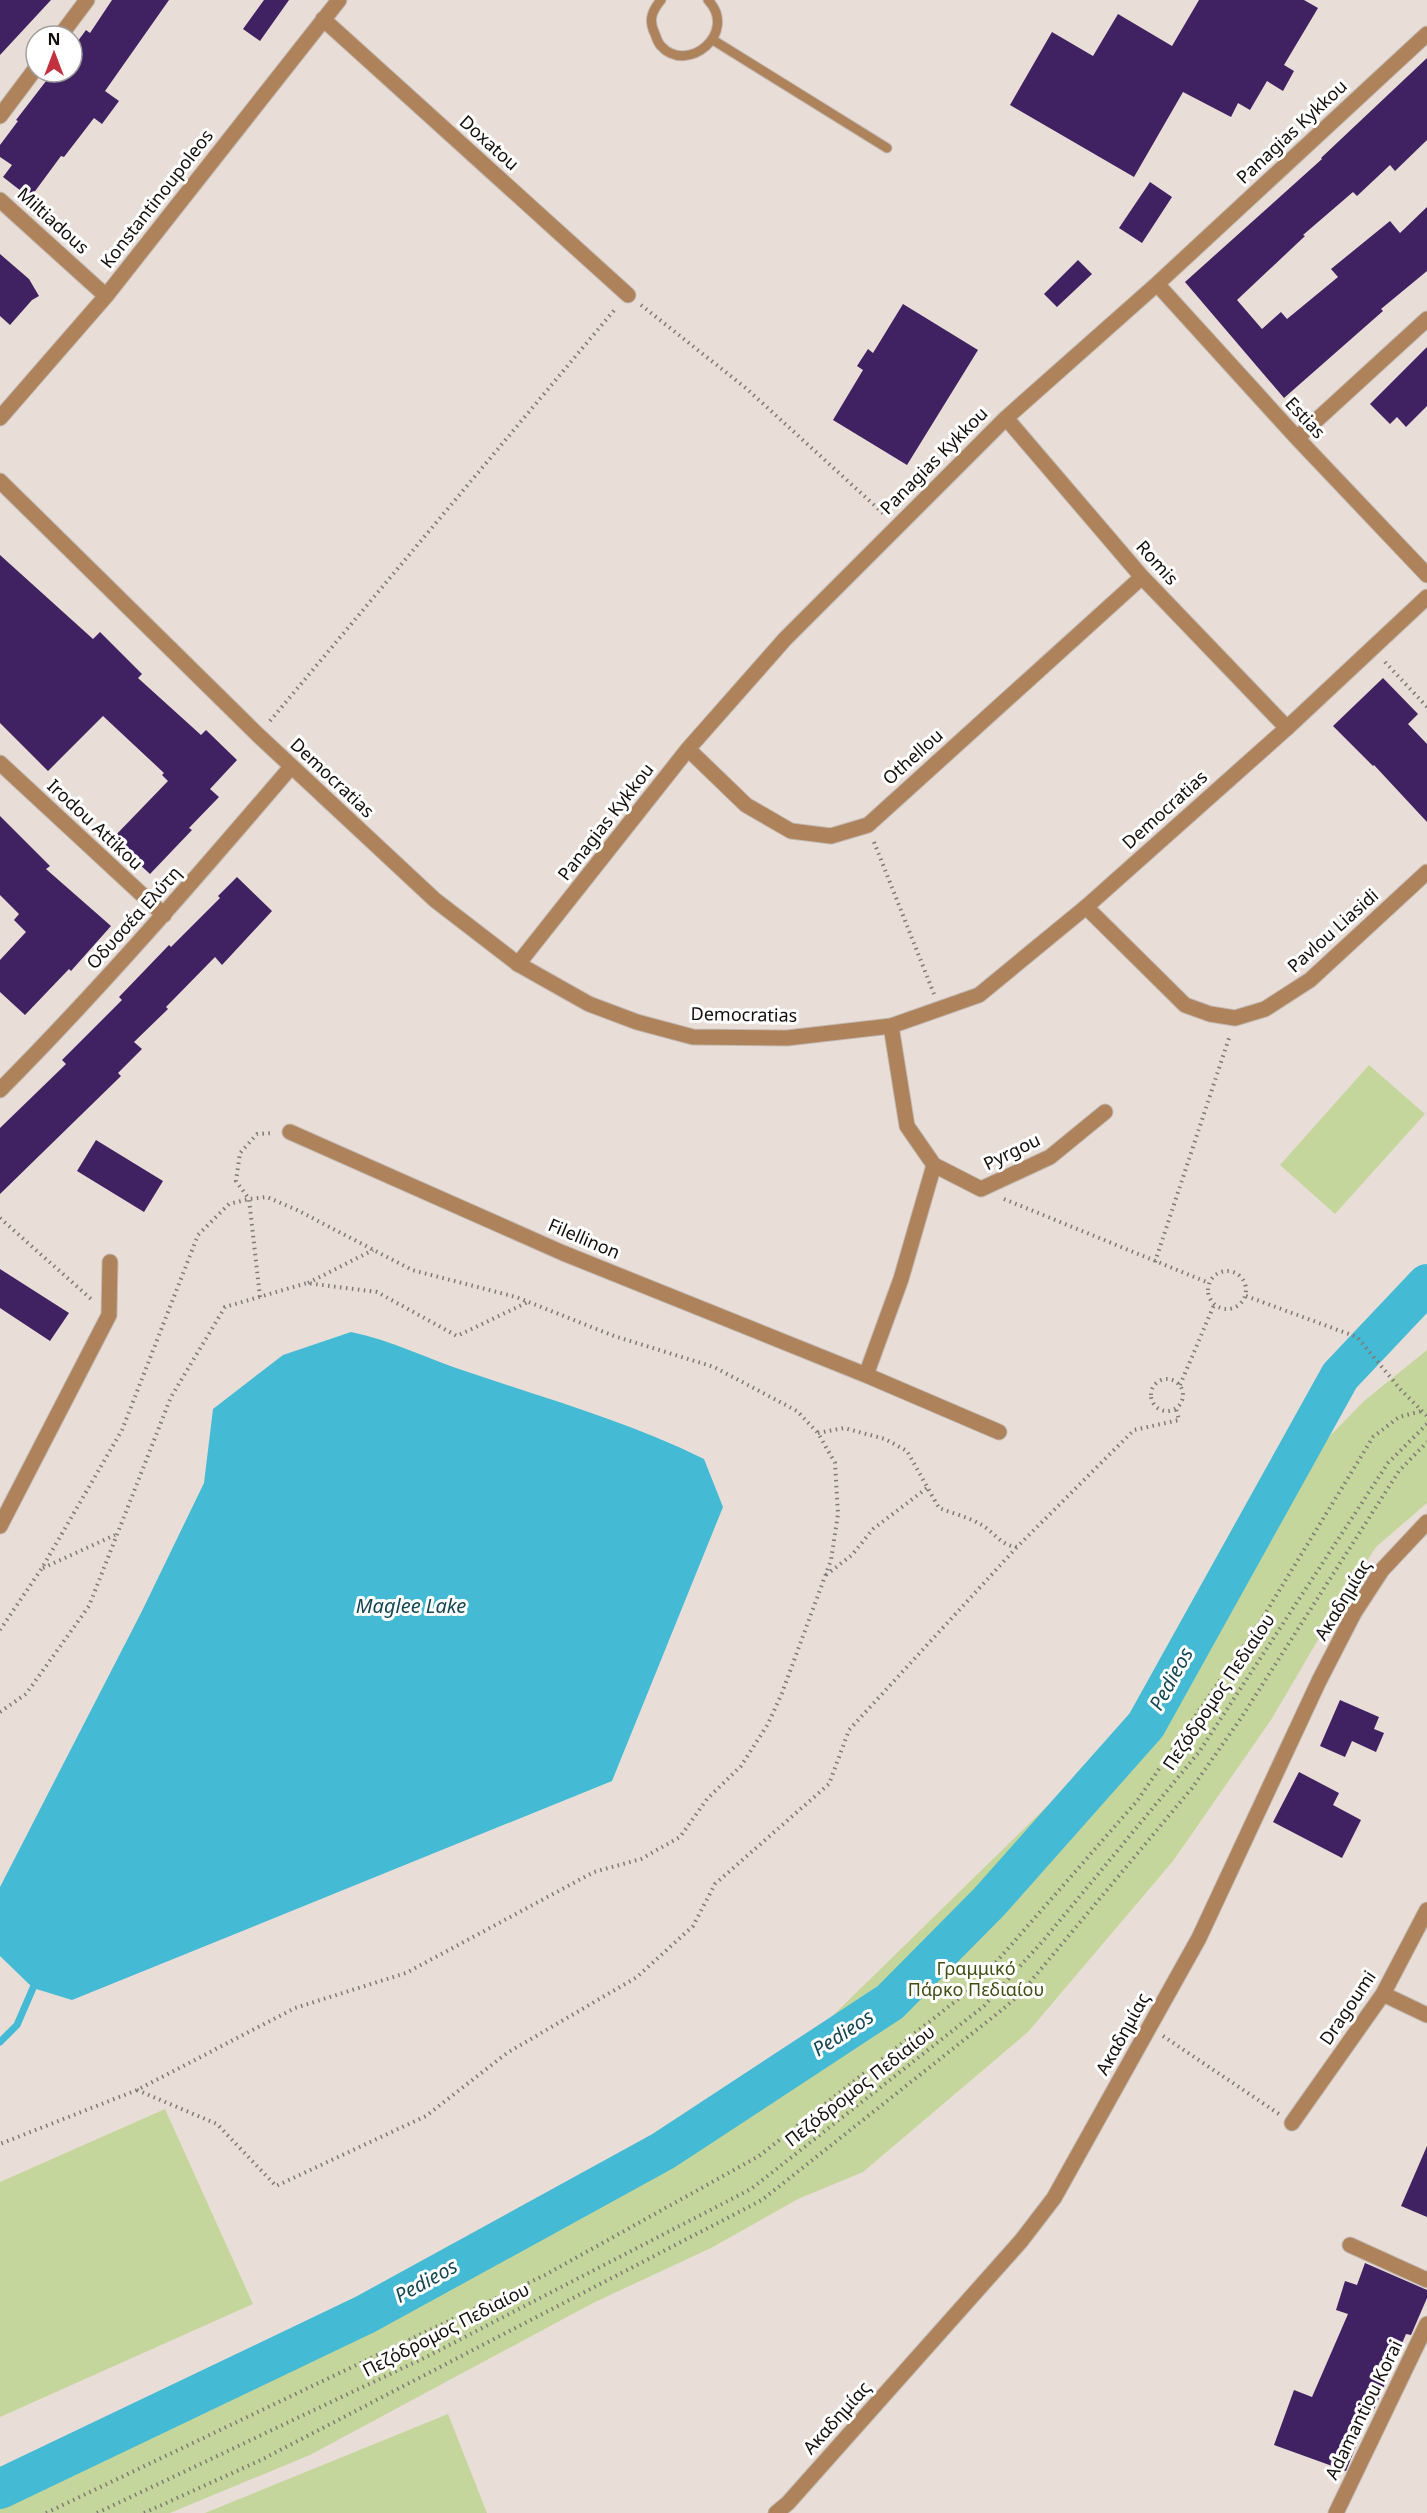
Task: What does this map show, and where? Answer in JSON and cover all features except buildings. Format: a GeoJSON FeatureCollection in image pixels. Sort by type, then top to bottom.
{"type":"FeatureCollection","features":[{"type":"Feature","properties":{"kind":"street"},"geometry":{"type":"LineString","coordinates":[[69,24],[87,0]]}},
{"type":"Feature","properties":{"kind":"street","name":"Konstantinoupoleos"},"geometry":{"type":"LineString","coordinates":[[0,418],[106,296],[339,0]]}},
{"type":"Feature","properties":{"kind":"street","name":"Doxatou"},"geometry":{"type":"LineString","coordinates":[[323,19],[628,295]]}},
{"type":"Feature","properties":{"kind":"street","name":"Panagias Kykkou"},"geometry":{"type":"LineString","coordinates":[[518,964],[688,749],[785,639],[1006,418],[1157,284],[1427,34]]}},
{"type":"Feature","properties":{"kind":"street"},"geometry":{"type":"LineString","coordinates":[[0,116],[24,84]]}},
{"type":"Feature","properties":{"kind":"street","name":"Miltiadous"},"geometry":{"type":"LineString","coordinates":[[0,200],[106,296]]}},
{"type":"Feature","properties":{"kind":"street","name":"Estias"},"geometry":{"type":"LineString","coordinates":[[1157,284],[1297,438],[1427,575]]}},
{"type":"Feature","properties":{"kind":"street"},"geometry":{"type":"LineString","coordinates":[[1297,438],[1427,319]]}},
{"type":"Feature","properties":{"kind":"street","name":"Romis"},"geometry":{"type":"LineString","coordinates":[[1006,418],[1142,577],[1287,728]]}},
{"type":"Feature","properties":{"kind":"street","name":"Democratias"},"geometry":{"type":"LineString","coordinates":[[0,481],[291,767],[435,900],[518,964],[589,1004],[638,1022],[693,1037],[787,1038],[891,1026],[979,995],[1086,907],[1287,728],[1427,597]]}},
{"type":"Feature","properties":{"kind":"street","name":"Othellou"},"geometry":{"type":"LineString","coordinates":[[688,749],[746,805],[791,831],[831,836],[868,825],[1142,577]]}},
{"type":"Feature","properties":{"kind":"street","name":"Οδυσσέα Ελύτη"},"geometry":{"type":"LineString","coordinates":[[0,1090],[164,915],[291,767]]}},
{"type":"Feature","properties":{"kind":"street","name":"Irodou Attikou"},"geometry":{"type":"LineString","coordinates":[[2,770],[164,915]]}},
{"type":"Feature","properties":{"kind":"street","name":"Pavlou Liasidi"},"geometry":{"type":"LineString","coordinates":[[1086,907],[1185,1005],[1210,1014],[1235,1018],[1264,1009],[1310,980],[1427,872]]}},
{"type":"Feature","properties":{"kind":"street","name":"Pyrgou"},"geometry":{"type":"LineString","coordinates":[[891,1026],[907,1126],[934,1165],[981,1189],[1050,1157],[1106,1113]]}},
{"type":"Feature","properties":{"kind":"street","name":"Filellinon"},"geometry":{"type":"LineString","coordinates":[[290,1132],[563,1252],[866,1375],[999,1432]]}},
{"type":"Feature","properties":{"kind":"street"},"geometry":{"type":"LineString","coordinates":[[866,1375],[902,1279],[934,1165]]}},
{"type":"Feature","properties":{"kind":"street"},"geometry":{"type":"LineString","coordinates":[[0,1526],[110,1315],[110,1262]]}},
{"type":"Feature","properties":{"kind":"street","name":"Ακαδημίας"},"geometry":{"type":"LineString","coordinates":[[776,2513],[788,2503],[1021,2241],[1054,2198],[1199,1938],[1319,1681],[1354,1613],[1382,1570],[1427,1522]]}},
{"type":"Feature","properties":{"kind":"street","name":"Dragoumi"},"geometry":{"type":"LineString","coordinates":[[1292,2122],[1383,1994],[1427,1910]]}},
{"type":"Feature","properties":{"kind":"street"},"geometry":{"type":"LineString","coordinates":[[1383,1994],[1427,2014]]}},
{"type":"Feature","properties":{"kind":"street"},"geometry":{"type":"LineString","coordinates":[[1350,2245],[1427,2280]]}},
{"type":"Feature","properties":{"kind":"street","name":"Adamantiou Korai"},"geometry":{"type":"LineString","coordinates":[[1336,2513],[1427,2324]]}},
{"type":"Feature","properties":{"kind":"lane"},"geometry":{"type":"LineString","coordinates":[[661,0],[652,11],[650,25],[661,47],[679,56],[696,54],[713,40],[718,24],[715,8],[708,0]]}},
{"type":"Feature","properties":{"kind":"lane"},"geometry":{"type":"LineString","coordinates":[[713,40],[887,148]]}},
{"type":"Feature","properties":{"kind":"path"},"geometry":{"type":"LineString","coordinates":[[258,735],[628,295],[747,388],[897,526]]}},
{"type":"Feature","properties":{"kind":"path"},"geometry":{"type":"LineString","coordinates":[[1372,648],[1427,707]]}},
{"type":"Feature","properties":{"kind":"path"},"geometry":{"type":"LineString","coordinates":[[868,825],[940,1008]]}},
{"type":"Feature","properties":{"kind":"path"},"geometry":{"type":"LineString","coordinates":[[1155,1262],[1235,1018]]}},
{"type":"Feature","properties":{"kind":"path"},"geometry":{"type":"LineString","coordinates":[[260,1297],[249,1199],[236,1181],[240,1153],[257,1134],[290,1132]]}},
{"type":"Feature","properties":{"kind":"path"},"geometry":{"type":"LineString","coordinates":[[981,1189],[1209,1283]]}},
{"type":"Feature","properties":{"kind":"path"},"geometry":{"type":"LineString","coordinates":[[0,1630],[42,1568],[122,1430],[198,1235],[230,1204],[249,1199],[267,1197],[297,1210],[412,1270],[528,1302],[614,1336],[714,1367],[797,1411],[818,1433],[835,1463],[838,1514],[831,1560],[782,1693],[768,1724],[741,1766],[707,1799],[680,1837],[641,1859],[594,1872],[406,1973],[295,2008],[137,2090],[0,2144]]}},
{"type":"Feature","properties":{"kind":"path"},"geometry":{"type":"LineString","coordinates":[[0,1218],[110,1315]]}},
{"type":"Feature","properties":{"kind":"path"},"geometry":{"type":"LineString","coordinates":[[0,1712],[26,1694],[88,1606],[171,1397],[225,1307],[307,1283],[373,1250]]}},
{"type":"Feature","properties":{"kind":"path"},"geometry":{"type":"LineString","coordinates":[[1220,1272],[1235,1272],[1245,1282],[1246,1296],[1236,1307],[1228,1310],[1214,1305],[1209,1298],[1209,1283],[1213,1276],[1220,1272]]}},
{"type":"Feature","properties":{"kind":"path"},"geometry":{"type":"LineString","coordinates":[[307,1283],[377,1292],[456,1336],[528,1302]]}},
{"type":"Feature","properties":{"kind":"path"},"geometry":{"type":"LineString","coordinates":[[1246,1296],[1358,1337],[1401,1390],[1427,1416]]}},
{"type":"Feature","properties":{"kind":"path"},"geometry":{"type":"LineString","coordinates":[[1180,1385],[1166,1379],[1156,1383],[1151,1392],[1152,1403],[1160,1410],[1176,1409],[1182,1401],[1180,1385],[1214,1305]]}},
{"type":"Feature","properties":{"kind":"path"},"geometry":{"type":"LineString","coordinates":[[137,2090],[217,2124],[276,2186],[426,2116],[507,2052],[638,1977],[693,1926],[715,1884],[830,1784],[849,1730],[1017,1547],[1134,1430],[1179,1420],[1176,1409]]}},
{"type":"Feature","properties":{"kind":"path"},"geometry":{"type":"LineString","coordinates":[[46,2513],[545,2275],[759,2156],[976,1985],[1137,1801],[1260,1622],[1373,1437],[1399,1417],[1422,1411]]}},
{"type":"Feature","properties":{"kind":"path","name":"Πεζόδρομος Πεδιαίου"},"geometry":{"type":"LineString","coordinates":[[97,2513],[426,2357],[751,2189],[984,2006],[1042,1942],[1199,1752],[1388,1463],[1427,1424]]}},
{"type":"Feature","properties":{"kind":"path"},"geometry":{"type":"LineString","coordinates":[[818,1433],[844,1428],[885,1439],[907,1451],[939,1508],[981,1524],[997,1538],[1017,1547]]}},
{"type":"Feature","properties":{"kind":"path"},"geometry":{"type":"LineString","coordinates":[[144,2513],[272,2454],[762,2200],[1003,2009],[1021,1993],[1192,1788],[1241,1718],[1399,1471],[1427,1442]]}},
{"type":"Feature","properties":{"kind":"path"},"geometry":{"type":"LineString","coordinates":[[825,1576],[852,1555],[873,1528],[927,1488]]}},
{"type":"Feature","properties":{"kind":"path"},"geometry":{"type":"LineString","coordinates":[[42,1568],[116,1534]]}},
{"type":"Feature","properties":{"kind":"path"},"geometry":{"type":"LineString","coordinates":[[1149,2027],[1292,2122]]}},
{"type":"Feature","properties":{"kind":"green space"},"geometry":{"type":"Polygon","coordinates":[[[1369,1065],[1425,1114],[1335,1214],[1280,1165],[1369,1065]]]}},
{"type":"Feature","properties":{"kind":"green space","name":"Γραμμικό Πάρκο Πεδιαίου"},"geometry":{"type":"Polygon","coordinates":[[[1427,1350],[1427,1503],[1376,1547],[1342,1599],[1271,1720],[1173,1861],[1028,2032],[863,2172],[798,2199],[711,2248],[593,2303],[310,2455],[170,2513],[0,2513],[0,2507],[449,2285],[675,2156],[812,2036],[1173,1683],[1281,1517],[1323,1443],[1364,1401],[1427,1350]]]}},
{"type":"Feature","properties":{"kind":"green space"},"geometry":{"type":"Polygon","coordinates":[[[165,2109],[253,2304],[0,2417],[0,2182],[165,2109]]]}},
{"type":"Feature","properties":{"kind":"green space"},"geometry":{"type":"Polygon","coordinates":[[[448,2414],[487,2513],[205,2513],[448,2414]]]}},
{"type":"Feature","properties":{"kind":"water","name":"Maglee Lake"},"geometry":{"type":"Polygon","coordinates":[[[351,1332],[381,1340],[453,1367],[617,1422],[704,1459],[723,1507],[612,1781],[72,2000],[33,1988],[0,1956],[0,1887],[142,1611],[204,1483],[213,1409],[283,1355],[351,1332]]]}},
{"type":"Feature","properties":{"kind":"waterway","name":"Pedieos"},"geometry":{"type":"LineString","coordinates":[[0,2489],[366,2314],[663,2151],[890,2002],[989,1902],[1146,1725],[1340,1376],[1427,1284]]}},
{"type":"Feature","properties":{"kind":"waterway"},"geometry":{"type":"LineString","coordinates":[[0,2042],[17,2025],[33,1988]]}}]}
